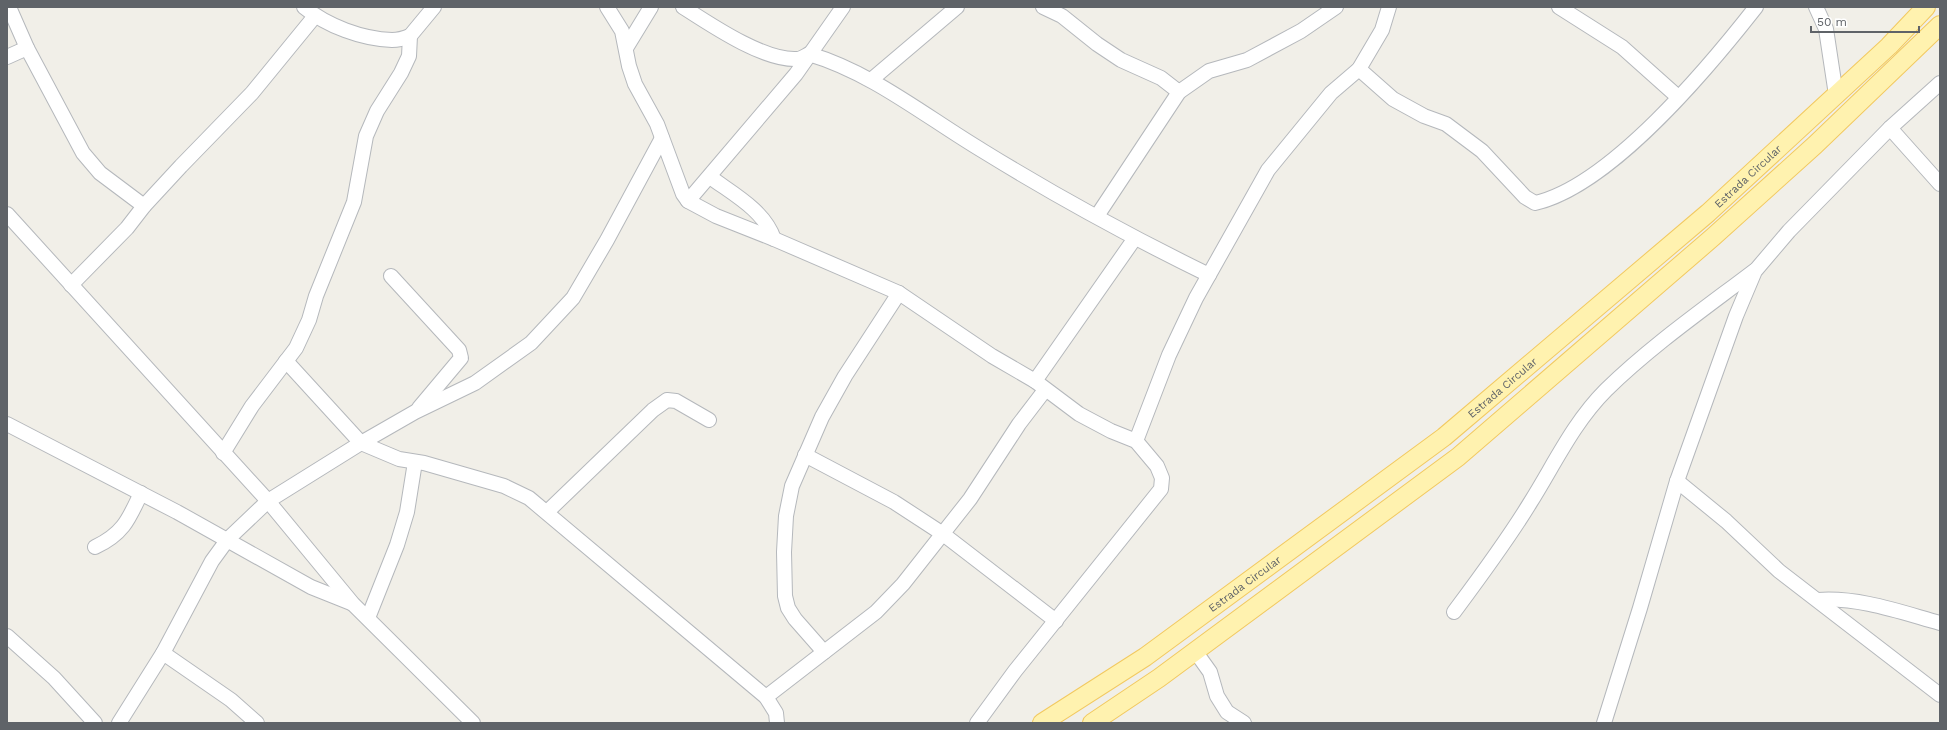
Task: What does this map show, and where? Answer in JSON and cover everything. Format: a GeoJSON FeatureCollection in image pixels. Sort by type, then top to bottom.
{"type":"FeatureCollection","features":[{"type":"Feature","properties":{"kind":"main road","name":"Estrada Circular"},"geometry":{"type":"LineString","coordinates":[[1042,723],[1144,657],[1444,437],[1708,213],[1889,46],[1926,7]]}},
{"type":"Feature","properties":{"kind":"main road","name":"Estrada Circular"},"geometry":{"type":"LineString","coordinates":[[1092,723],[1159,678],[1458,457],[1747,206],[1821,139],[1940,25]]}},
{"type":"Feature","properties":{"kind":"street"},"geometry":{"type":"LineString","coordinates":[[9,7],[27,48],[84,153],[100,173],[144,206]]}},
{"type":"Feature","properties":{"kind":"street"},"geometry":{"type":"LineString","coordinates":[[71,285],[127,228],[144,206],[252,92],[309,11],[364,37],[394,40],[410,36],[434,7]]}},
{"type":"Feature","properties":{"kind":"street"},"geometry":{"type":"LineString","coordinates":[[607,7],[622,31],[629,66],[635,84],[662,138],[688,201],[716,216],[774,239],[899,293],[992,356],[1040,385],[1079,414],[1111,431],[1136,441],[1157,466],[1162,478],[1161,489],[1015,671],[977,723]]}},
{"type":"Feature","properties":{"kind":"street"},"geometry":{"type":"LineString","coordinates":[[626,48],[651,7]]}},
{"type":"Feature","properties":{"kind":"street"},"geometry":{"type":"LineString","coordinates":[[683,7],[730,37],[764,52],[799,60],[809,54],[826,59],[871,80],[1033,182],[1135,238],[1208,275]]}},
{"type":"Feature","properties":{"kind":"street"},"geometry":{"type":"LineString","coordinates":[[688,201],[796,74],[843,7]]}},
{"type":"Feature","properties":{"kind":"street"},"geometry":{"type":"LineString","coordinates":[[871,80],[957,7]]}},
{"type":"Feature","properties":{"kind":"street"},"geometry":{"type":"LineString","coordinates":[[1043,7],[1062,16],[1121,60],[1161,78],[1178,92]]}},
{"type":"Feature","properties":{"kind":"street"},"geometry":{"type":"LineString","coordinates":[[1097,216],[1178,92],[1209,70],[1248,60],[1301,31],[1336,7]]}},
{"type":"Feature","properties":{"kind":"street"},"geometry":{"type":"LineString","coordinates":[[1136,441],[1169,355],[1208,275],[1268,170],[1331,93],[1359,68],[1382,30],[1389,7]]}},
{"type":"Feature","properties":{"kind":"street"},"geometry":{"type":"LineString","coordinates":[[1559,7],[1622,47],[1678,97]]}},
{"type":"Feature","properties":{"kind":"street"},"geometry":{"type":"LineString","coordinates":[[1359,68],[1393,100],[1424,116],[1446,124],[1482,151],[1525,197],[1536,203],[1566,193],[1604,168],[1678,97],[1719,53],[1756,7]]}},
{"type":"Feature","properties":{"kind":"street"},"geometry":{"type":"LineString","coordinates":[[1816,7],[1826,29],[1836,95]]}},
{"type":"Feature","properties":{"kind":"street"},"geometry":{"type":"LineString","coordinates":[[223,453],[252,406],[296,348],[309,320],[316,296],[354,202],[366,136],[377,111],[401,73],[409,56],[410,36]]}},
{"type":"Feature","properties":{"kind":"street"},"geometry":{"type":"LineString","coordinates":[[7,57],[27,48]]}},
{"type":"Feature","properties":{"kind":"street"},"geometry":{"type":"LineString","coordinates":[[1454,612],[1494,558],[1530,503],[1565,442],[1605,391],[1651,351],[1755,271],[1789,230],[1890,128],[1940,83]]}},
{"type":"Feature","properties":{"kind":"street"},"geometry":{"type":"LineString","coordinates":[[1890,128],[1940,184]]}},
{"type":"Feature","properties":{"kind":"street"},"geometry":{"type":"LineString","coordinates":[[119,723],[163,653],[212,561],[228,540],[268,501],[361,443],[415,412],[475,383],[531,343],[573,298],[607,240],[662,138]]}},
{"type":"Feature","properties":{"kind":"street"},"geometry":{"type":"LineString","coordinates":[[710,176],[758,212],[771,228],[774,239]]}},
{"type":"Feature","properties":{"kind":"street"},"geometry":{"type":"LineString","coordinates":[[7,214],[268,501],[353,604],[473,723]]}},
{"type":"Feature","properties":{"kind":"street"},"geometry":{"type":"LineString","coordinates":[[766,698],[876,612],[903,584],[970,499],[1019,424],[1040,385],[1135,238]]}},
{"type":"Feature","properties":{"kind":"street"},"geometry":{"type":"LineString","coordinates":[[1604,723],[1640,608],[1677,481],[1736,316],[1755,271]]}},
{"type":"Feature","properties":{"kind":"street"},"geometry":{"type":"LineString","coordinates":[[391,276],[459,350],[461,358],[415,412]]}},
{"type":"Feature","properties":{"kind":"street"},"geometry":{"type":"LineString","coordinates":[[824,652],[788,608],[785,596],[784,552],[786,516],[792,486],[822,417],[845,376],[899,293]]}},
{"type":"Feature","properties":{"kind":"street"},"geometry":{"type":"LineString","coordinates":[[286,361],[361,443],[399,459],[466,474],[504,486],[529,498],[766,698],[776,712],[777,723]]}},
{"type":"Feature","properties":{"kind":"street"},"geometry":{"type":"LineString","coordinates":[[547,512],[653,410],[667,400],[676,400],[709,420]]}},
{"type":"Feature","properties":{"kind":"street"},"geometry":{"type":"LineString","coordinates":[[7,424],[228,540],[311,587],[353,604]]}},
{"type":"Feature","properties":{"kind":"street"},"geometry":{"type":"LineString","coordinates":[[805,455],[894,502],[943,534],[1056,621]]}},
{"type":"Feature","properties":{"kind":"street"},"geometry":{"type":"LineString","coordinates":[[368,618],[397,545],[407,512],[415,462]]}},
{"type":"Feature","properties":{"kind":"street"},"geometry":{"type":"LineString","coordinates":[[1677,481],[1726,522],[1779,572],[1818,600],[1940,695]]}},
{"type":"Feature","properties":{"kind":"street"},"geometry":{"type":"LineString","coordinates":[[95,547],[116,534],[127,522],[141,494]]}},
{"type":"Feature","properties":{"kind":"street"},"geometry":{"type":"LineString","coordinates":[[1818,600],[1838,598],[1864,603],[1940,623]]}},
{"type":"Feature","properties":{"kind":"street"},"geometry":{"type":"LineString","coordinates":[[7,636],[54,678],[95,723]]}},
{"type":"Feature","properties":{"kind":"street"},"geometry":{"type":"LineString","coordinates":[[1195,651],[1210,672],[1217,696],[1227,712],[1244,723]]}},
{"type":"Feature","properties":{"kind":"street"},"geometry":{"type":"LineString","coordinates":[[163,653],[231,700],[257,723]]}}]}
